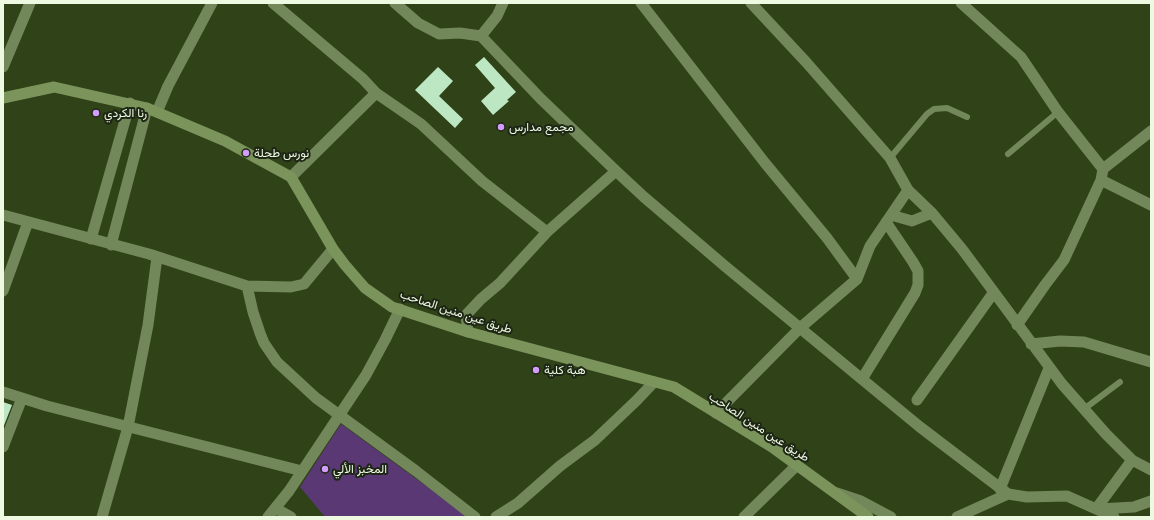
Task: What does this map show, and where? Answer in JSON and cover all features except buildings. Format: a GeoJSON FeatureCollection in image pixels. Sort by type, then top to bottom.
{"type":"FeatureCollection","features":[{"type":"Feature","properties":{"kind":"main road"},"geometry":{"type":"LineString","coordinates":[[3,98],[54,87],[130,103],[152,110],[225,141],[291,177]]}},
{"type":"Feature","properties":{"kind":"main road","name":"طريق عين منين الصاحب"},"geometry":{"type":"LineString","coordinates":[[291,177],[333,249],[345,265],[365,288],[392,307],[468,332],[674,387],[772,447],[796,466],[868,517]]}},
{"type":"Feature","properties":{"kind":"street"},"geometry":{"type":"LineString","coordinates":[[3,68],[30,3]]}},
{"type":"Feature","properties":{"kind":"street"},"geometry":{"type":"LineString","coordinates":[[111,245],[152,110],[168,86],[212,3]]}},
{"type":"Feature","properties":{"kind":"street"},"geometry":{"type":"LineString","coordinates":[[273,3],[363,78],[376,93],[421,124],[482,181],[547,232]]}},
{"type":"Feature","properties":{"kind":"street"},"geometry":{"type":"LineString","coordinates":[[395,3],[418,23],[439,34],[460,33],[482,36],[542,100],[644,197],[920,427],[1004,492],[1027,497],[1067,496],[1114,517]]}},
{"type":"Feature","properties":{"kind":"street"},"geometry":{"type":"LineString","coordinates":[[482,36],[497,16],[503,3]]}},
{"type":"Feature","properties":{"kind":"street"},"geometry":{"type":"LineString","coordinates":[[640,3],[764,163],[827,238],[857,279]]}},
{"type":"Feature","properties":{"kind":"street"},"geometry":{"type":"LineString","coordinates":[[751,3],[806,62],[890,158],[908,190],[932,214],[962,249],[1062,384],[1132,460],[1151,470]]}},
{"type":"Feature","properties":{"kind":"street"},"geometry":{"type":"LineString","coordinates":[[961,3],[1021,58],[1058,112],[1104,169]]}},
{"type":"Feature","properties":{"kind":"street"},"geometry":{"type":"LineString","coordinates":[[291,177],[376,93]]}},
{"type":"Feature","properties":{"kind":"street"},"geometry":{"type":"LineString","coordinates":[[91,239],[130,103]]}},
{"type":"Feature","properties":{"kind":"street"},"geometry":{"type":"LineString","coordinates":[[1018,325],[1044,285],[1064,260],[1101,180],[1104,169],[1151,131]]}},
{"type":"Feature","properties":{"kind":"street"},"geometry":{"type":"LineString","coordinates":[[468,332],[466,314],[500,283],[547,232],[616,171]]}},
{"type":"Feature","properties":{"kind":"street"},"geometry":{"type":"LineString","coordinates":[[1101,180],[1151,205]]}},
{"type":"Feature","properties":{"kind":"street"},"geometry":{"type":"LineString","coordinates":[[716,413],[800,328],[857,279],[870,246],[908,190]]}},
{"type":"Feature","properties":{"kind":"street"},"geometry":{"type":"LineString","coordinates":[[888,219],[912,222],[932,214]]}},
{"type":"Feature","properties":{"kind":"street"},"geometry":{"type":"LineString","coordinates":[[3,215],[157,257],[247,286],[291,287],[304,284],[333,249]]}},
{"type":"Feature","properties":{"kind":"street"},"geometry":{"type":"LineString","coordinates":[[862,379],[915,293],[918,285],[918,271],[888,219]]}},
{"type":"Feature","properties":{"kind":"street"},"geometry":{"type":"LineString","coordinates":[[3,291],[28,222]]}},
{"type":"Feature","properties":{"kind":"street"},"geometry":{"type":"LineString","coordinates":[[102,517],[128,427],[148,325],[157,257]]}},
{"type":"Feature","properties":{"kind":"street"},"geometry":{"type":"LineString","coordinates":[[247,286],[260,333],[277,362],[316,398],[416,470],[474,517]]}},
{"type":"Feature","properties":{"kind":"street"},"geometry":{"type":"LineString","coordinates":[[917,400],[994,292]]}},
{"type":"Feature","properties":{"kind":"street"},"geometry":{"type":"LineString","coordinates":[[268,517],[289,491],[338,415],[366,375],[400,309]]}},
{"type":"Feature","properties":{"kind":"street"},"geometry":{"type":"LineString","coordinates":[[1031,344],[1060,340],[1084,342],[1151,362]]}},
{"type":"Feature","properties":{"kind":"street"},"geometry":{"type":"LineString","coordinates":[[957,517],[1004,492],[1049,368]]}},
{"type":"Feature","properties":{"kind":"street"},"geometry":{"type":"LineString","coordinates":[[496,517],[518,503],[560,466],[595,440],[654,382]]}},
{"type":"Feature","properties":{"kind":"street"},"geometry":{"type":"LineString","coordinates":[[3,392],[47,406],[302,471]]}},
{"type":"Feature","properties":{"kind":"street"},"geometry":{"type":"LineString","coordinates":[[3,447],[22,398]]}},
{"type":"Feature","properties":{"kind":"street"},"geometry":{"type":"LineString","coordinates":[[1096,509],[1132,460]]}},
{"type":"Feature","properties":{"kind":"street"},"geometry":{"type":"LineString","coordinates":[[744,517],[796,466]]}},
{"type":"Feature","properties":{"kind":"street"},"geometry":{"type":"LineString","coordinates":[[832,491],[861,501],[891,517]]}},
{"type":"Feature","properties":{"kind":"street"},"geometry":{"type":"LineString","coordinates":[[1096,509],[1134,507],[1151,501]]}},
{"type":"Feature","properties":{"kind":"street"},"geometry":{"type":"LineString","coordinates":[[275,508],[291,517]]}},
{"type":"Feature","properties":{"kind":"lane"},"geometry":{"type":"LineString","coordinates":[[890,158],[927,114],[934,109],[947,108],[967,117]]}},
{"type":"Feature","properties":{"kind":"lane"},"geometry":{"type":"LineString","coordinates":[[1008,154],[1058,112]]}},
{"type":"Feature","properties":{"kind":"lane"},"geometry":{"type":"LineString","coordinates":[[1084,409],[1120,382]]}},
{"type":"Feature","properties":{"kind":"shaded area"},"geometry":{"type":"Polygon","coordinates":[[[341,424],[463,513],[465,517],[325,517],[300,487],[341,424]]]}},
{"type":"Feature","properties":{"kind":"place","name":"رنا الكردي"},"geometry":{"type":"Point","coordinates":[96,113]}},
{"type":"Feature","properties":{"kind":"place","name":"مجمع مدارس"},"geometry":{"type":"Point","coordinates":[501,127]}},
{"type":"Feature","properties":{"kind":"place","name":"نورس طحلة"},"geometry":{"type":"Point","coordinates":[246,153]}},
{"type":"Feature","properties":{"kind":"place","name":"هبة كلية"},"geometry":{"type":"Point","coordinates":[536,370]}},
{"type":"Feature","properties":{"kind":"place","name":"المخبز الألي"},"geometry":{"type":"Point","coordinates":[325,469]}}]}
